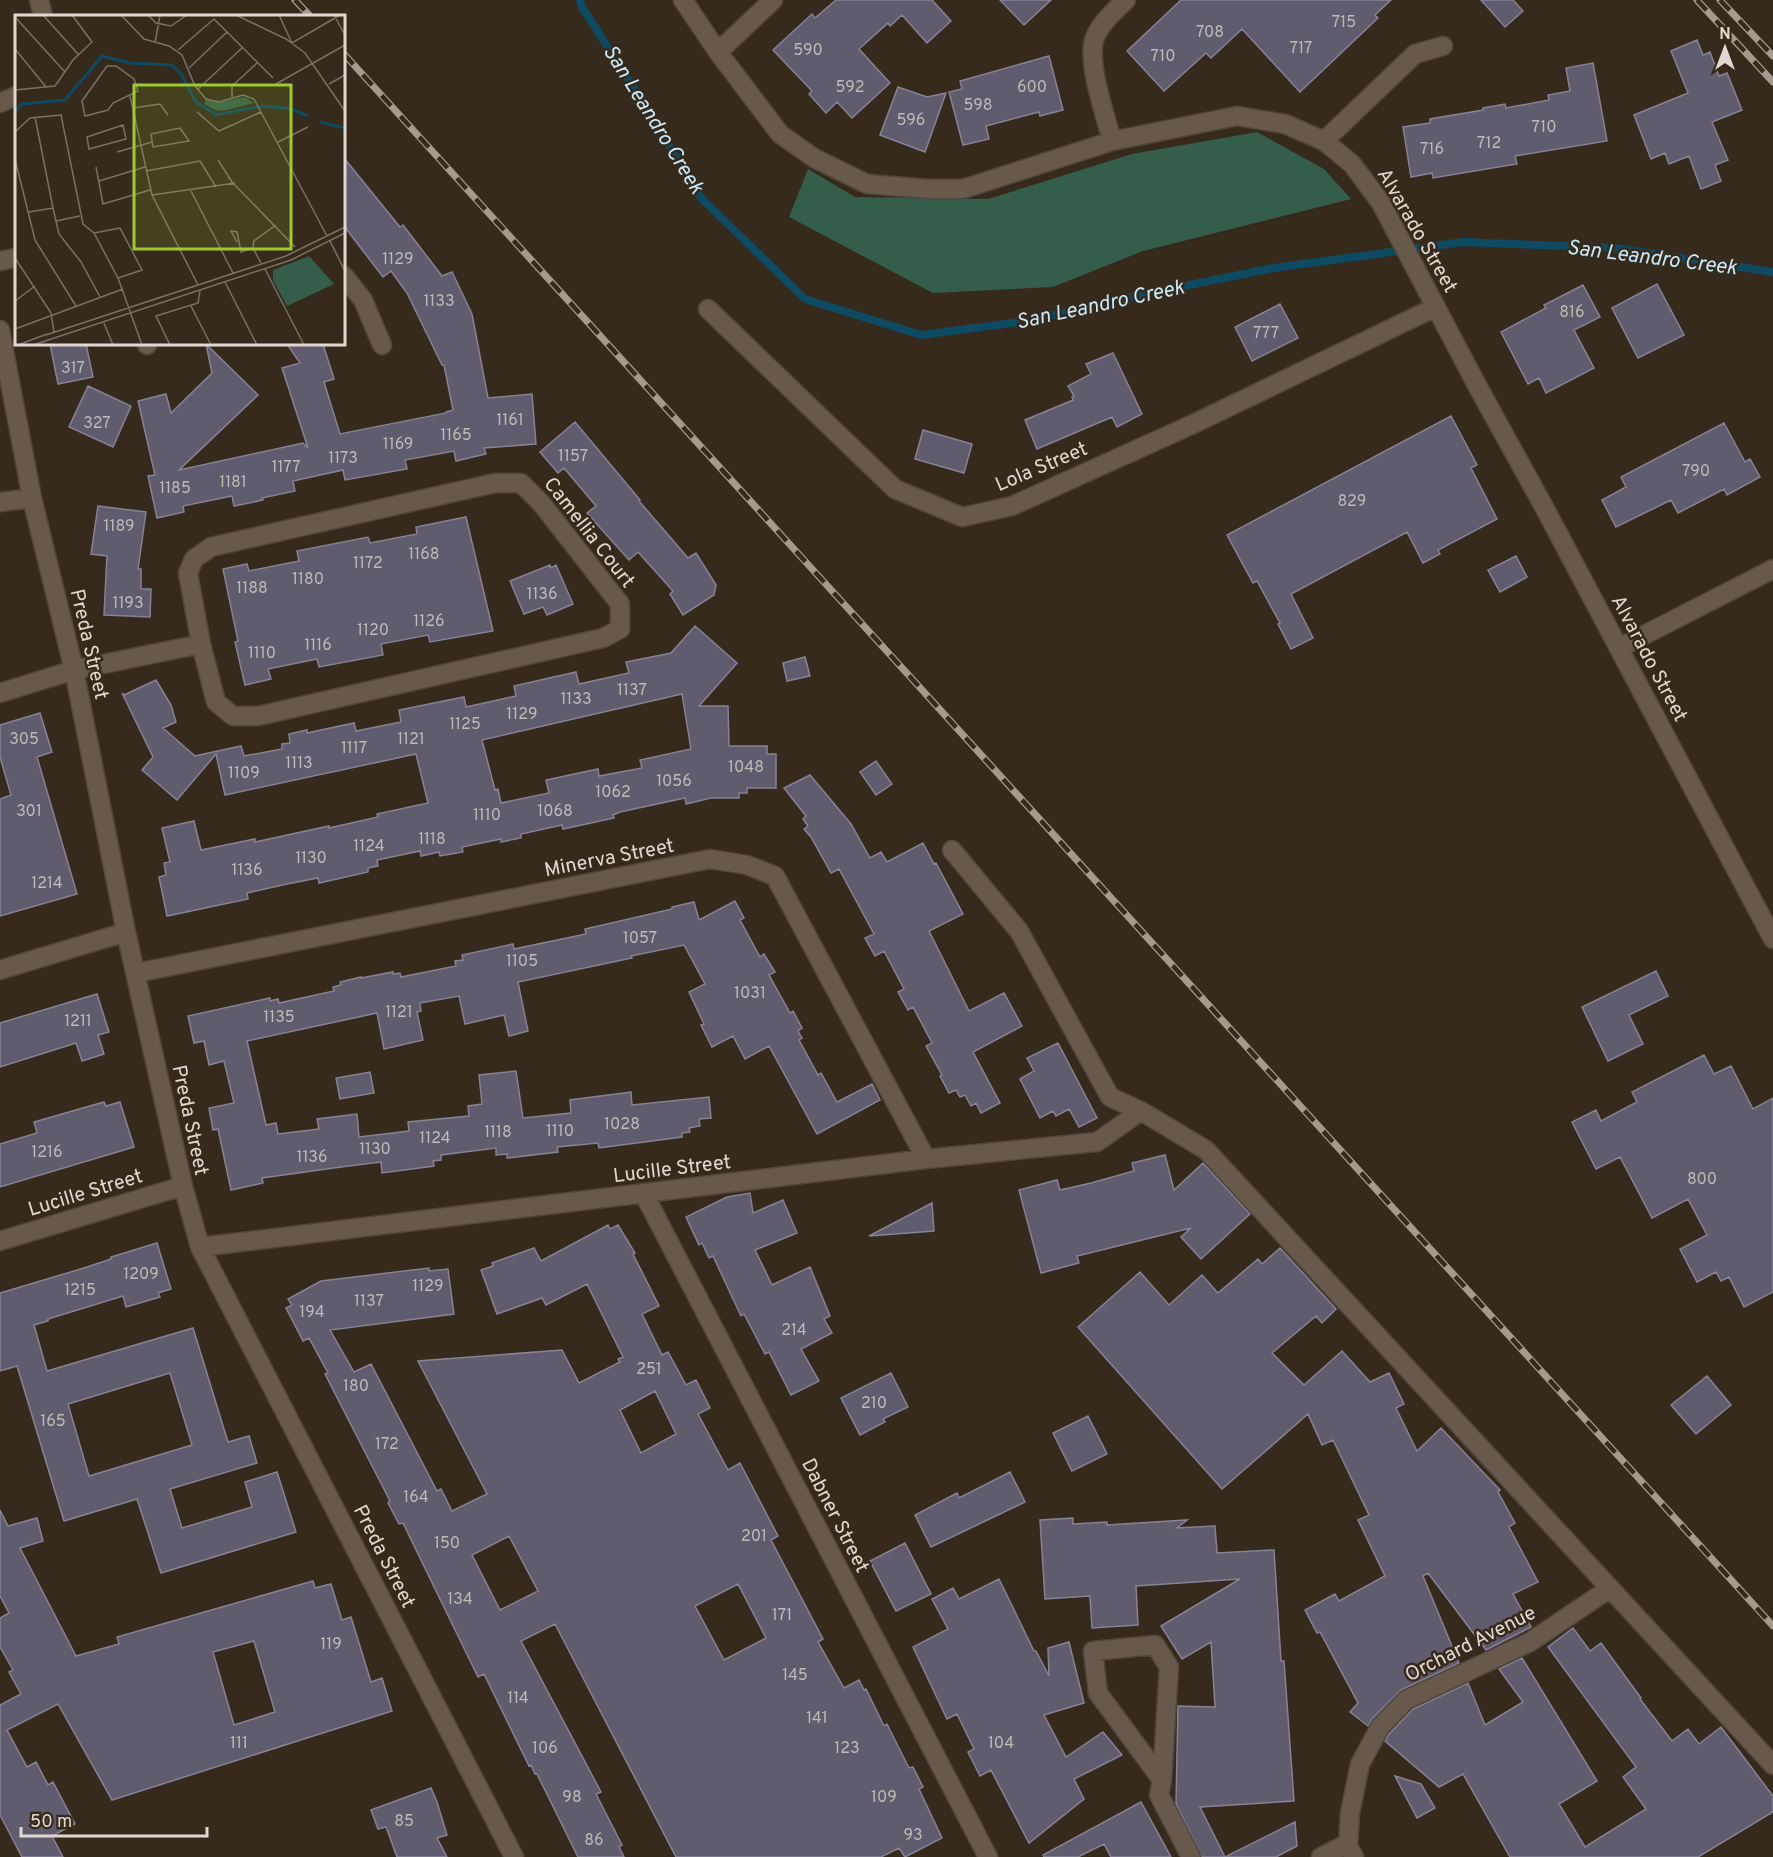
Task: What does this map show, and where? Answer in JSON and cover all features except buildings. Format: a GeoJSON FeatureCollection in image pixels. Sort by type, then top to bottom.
{"type":"FeatureCollection","features":[{"type":"Feature","properties":{"kind":"street"},"geometry":{"type":"LineString","coordinates":[[39,0],[43,15]]}},
{"type":"Feature","properties":{"kind":"street","name":"Alvarado Street"},"geometry":{"type":"LineString","coordinates":[[683,0],[718,52],[780,134],[814,158],[867,184],[963,189],[1113,141],[1237,116],[1285,124],[1324,141],[1352,164],[1381,203],[1773,939]]}},
{"type":"Feature","properties":{"kind":"street"},"geometry":{"type":"LineString","coordinates":[[718,52],[772,0]]}},
{"type":"Feature","properties":{"kind":"street"},"geometry":{"type":"LineString","coordinates":[[1113,141],[1096,77],[1093,43],[1107,18],[1126,0]]}},
{"type":"Feature","properties":{"kind":"street"},"geometry":{"type":"LineString","coordinates":[[1324,141],[1414,54],[1443,46]]}},
{"type":"Feature","properties":{"kind":"street"},"geometry":{"type":"LineString","coordinates":[[0,103],[15,96]]}},
{"type":"Feature","properties":{"kind":"street"},"geometry":{"type":"LineString","coordinates":[[0,261],[15,258]]}},
{"type":"Feature","properties":{"kind":"street"},"geometry":{"type":"LineString","coordinates":[[345,277],[363,300],[382,345]]}},
{"type":"Feature","properties":{"kind":"street","name":"Lola Street"},"geometry":{"type":"LineString","coordinates":[[708,309],[895,489],[962,517],[1012,506],[1191,424],[1436,307]]}},
{"type":"Feature","properties":{"kind":"street","name":"Preda Street"},"geometry":{"type":"LineString","coordinates":[[0,330],[32,498],[74,669],[126,932],[183,1186],[200,1247],[514,1857]]}},
{"type":"Feature","properties":{"kind":"street","name":"Camellia Court"},"geometry":{"type":"LineString","coordinates":[[495,483],[521,483],[541,503],[620,604],[620,629],[603,638],[258,716],[233,716],[216,702],[201,644],[188,573],[194,559],[210,547],[495,483]]}},
{"type":"Feature","properties":{"kind":"street"},"geometry":{"type":"LineString","coordinates":[[0,502],[32,498]]}},
{"type":"Feature","properties":{"kind":"street"},"geometry":{"type":"LineString","coordinates":[[1619,648],[1773,569]]}},
{"type":"Feature","properties":{"kind":"street"},"geometry":{"type":"LineString","coordinates":[[0,693],[74,669],[201,644]]}},
{"type":"Feature","properties":{"kind":"street"},"geometry":{"type":"LineString","coordinates":[[952,850],[1019,932],[1110,1097],[1141,1111],[1206,1150],[1773,1765]]}},
{"type":"Feature","properties":{"kind":"street","name":"Minerva Street"},"geometry":{"type":"LineString","coordinates":[[136,973],[710,860],[747,865],[775,876],[926,1159]]}},
{"type":"Feature","properties":{"kind":"street"},"geometry":{"type":"LineString","coordinates":[[0,970],[126,932]]}},
{"type":"Feature","properties":{"kind":"street","name":"Lucille Street"},"geometry":{"type":"LineString","coordinates":[[200,1247],[926,1159],[1097,1142],[1141,1111]]}},
{"type":"Feature","properties":{"kind":"street","name":"Lucille Street"},"geometry":{"type":"LineString","coordinates":[[0,1241],[183,1186]]}},
{"type":"Feature","properties":{"kind":"street","name":"Dabner Street"},"geometry":{"type":"LineString","coordinates":[[644,1194],[988,1857]]}},
{"type":"Feature","properties":{"kind":"street","name":"Orchard Avenue"},"geometry":{"type":"LineString","coordinates":[[1351,1852],[1350,1813],[1360,1764],[1380,1727],[1405,1701],[1530,1642],[1609,1589]]}},
{"type":"Feature","properties":{"kind":"street"},"geometry":{"type":"LineString","coordinates":[[1162,1780],[1098,1693],[1093,1651],[1155,1645],[1169,1667],[1162,1780],[1160,1795],[1191,1857]]}},
{"type":"Feature","properties":{"kind":"street"},"geometry":{"type":"LineString","coordinates":[[1321,1857],[1341,1847],[1351,1852]]}},
{"type":"Feature","properties":{"kind":"green space"},"geometry":{"type":"Polygon","coordinates":[[[1257,132],[1324,169],[1351,199],[1143,251],[1053,287],[933,293],[789,217],[808,169],[855,197],[988,199],[1132,154],[1257,132]]]}},
{"type":"Feature","properties":{"kind":"waterway","name":"San Leandro Creek"},"geometry":{"type":"LineString","coordinates":[[580,0],[582,7],[701,198],[805,299],[921,335],[1028,321],[1149,293],[1274,268],[1463,242],[1615,248],[1773,272]]}},
{"type":"Feature","properties":{"kind":"railway"},"geometry":{"type":"LineString","coordinates":[[295,0],[309,15]]}},
{"type":"Feature","properties":{"kind":"railway"},"geometry":{"type":"LineString","coordinates":[[1697,0],[1773,82]]}},
{"type":"Feature","properties":{"kind":"railway"},"geometry":{"type":"LineString","coordinates":[[1720,0],[1773,56]]}},
{"type":"Feature","properties":{"kind":"railway"},"geometry":{"type":"LineString","coordinates":[[345,55],[1773,1626]]}}]}
